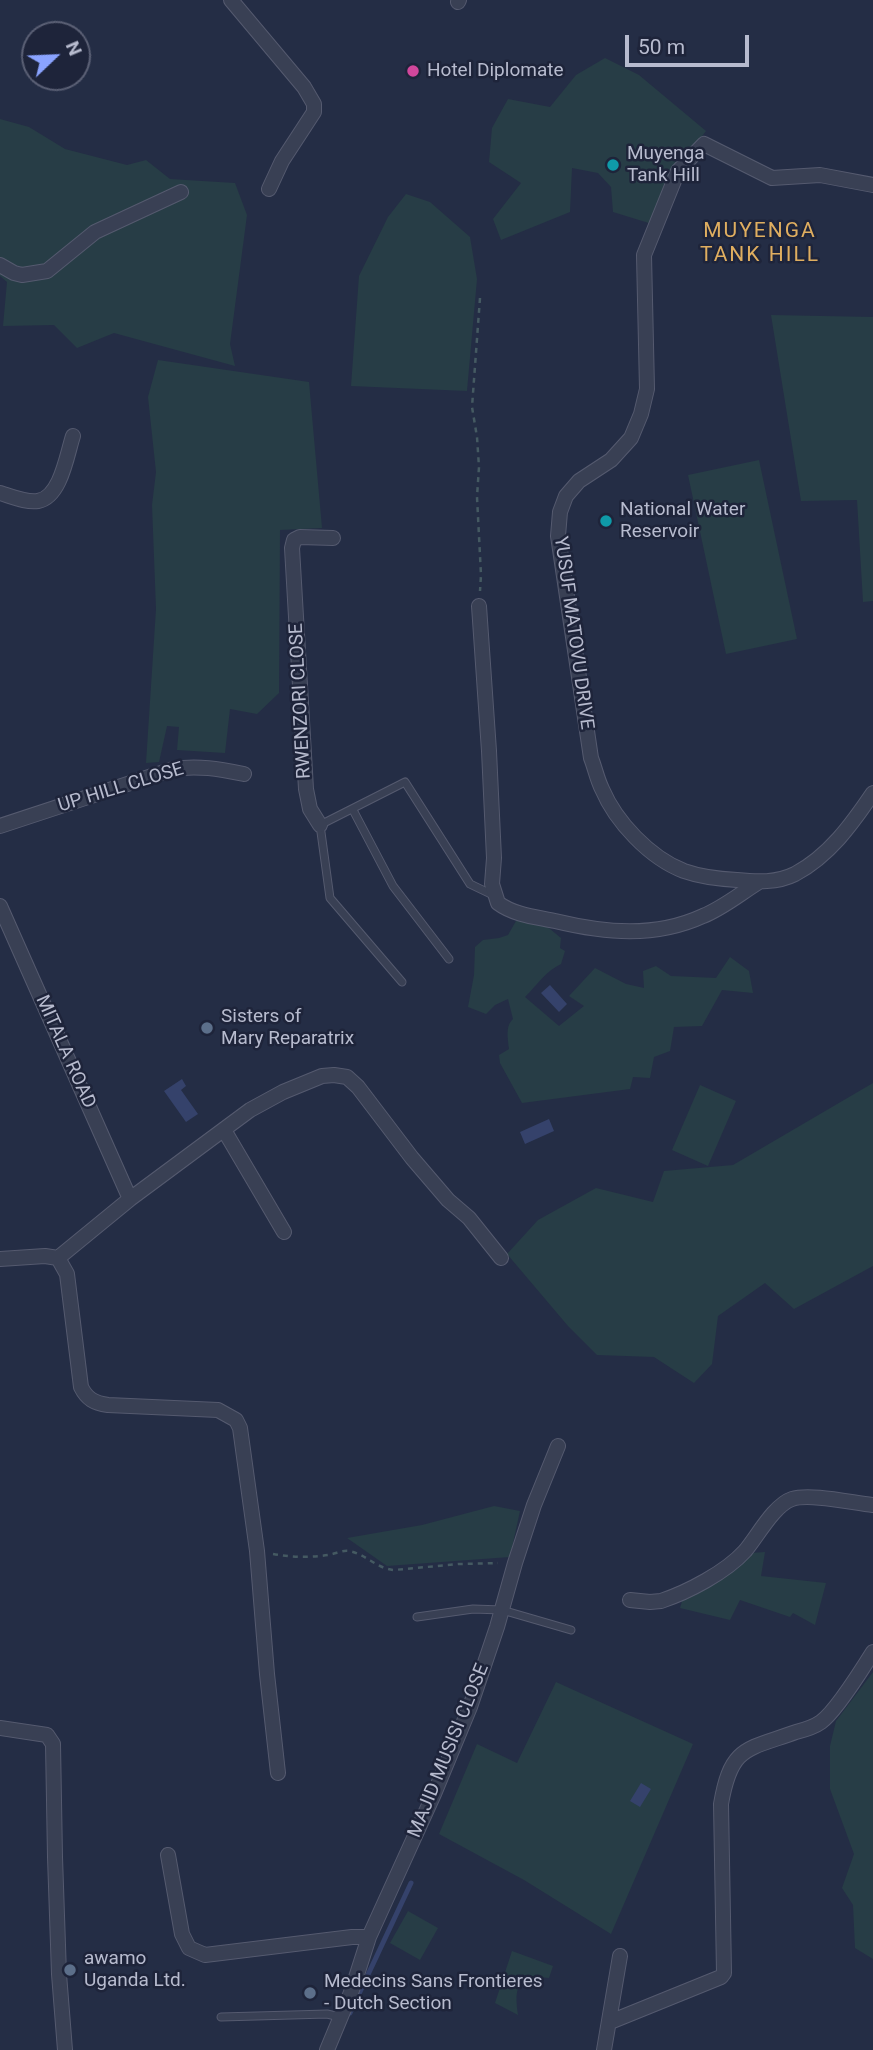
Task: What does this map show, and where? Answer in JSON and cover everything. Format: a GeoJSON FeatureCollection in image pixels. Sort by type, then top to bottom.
{"type":"FeatureCollection","features":[{"type":"Feature","properties":{"kind":"street"},"geometry":{"type":"LineString","coordinates":[[231,0],[304,87],[314,104],[314,112],[282,161],[269,189]]}},
{"type":"Feature","properties":{"kind":"street","name":"YUSUF MATOVU DRIVE"},"geometry":{"type":"LineString","coordinates":[[873,185],[820,176],[772,178],[704,144],[678,171],[644,255],[647,389],[641,414],[631,438],[611,460],[579,481],[566,496],[560,513],[558,536],[591,758],[602,790],[618,817],[638,839],[672,865],[706,877],[759,882],[784,878],[807,867],[830,848],[853,822],[873,793]]}},
{"type":"Feature","properties":{"kind":"street"},"geometry":{"type":"LineString","coordinates":[[0,265],[22,275],[47,271],[95,232],[181,192]]}},
{"type":"Feature","properties":{"kind":"street"},"geometry":{"type":"LineString","coordinates":[[0,493],[29,501],[39,501],[46,497],[58,483],[73,436]]}},
{"type":"Feature","properties":{"kind":"street","name":"RWENZORI CLOSE"},"geometry":{"type":"LineString","coordinates":[[320,825],[310,809],[306,789],[292,548],[296,538],[333,538]]}},
{"type":"Feature","properties":{"kind":"street"},"geometry":{"type":"LineString","coordinates":[[479,606],[494,858],[492,884],[498,903],[515,912],[596,930],[640,932],[661,930],[705,916],[759,882]]}},
{"type":"Feature","properties":{"kind":"street","name":"UP HILL CLOSE"},"geometry":{"type":"LineString","coordinates":[[0,826],[173,769],[212,767],[244,775]]}},
{"type":"Feature","properties":{"kind":"street","name":"MITALA ROAD"},"geometry":{"type":"LineString","coordinates":[[0,906],[130,1199]]}},
{"type":"Feature","properties":{"kind":"street"},"geometry":{"type":"LineString","coordinates":[[0,1259],[46,1256],[58,1258],[130,1199],[250,1110],[269,1098],[322,1076],[334,1075],[347,1077],[358,1087],[419,1167],[448,1200],[469,1218],[501,1258]]}},
{"type":"Feature","properties":{"kind":"street"},"geometry":{"type":"LineString","coordinates":[[224,1130],[284,1232]]}},
{"type":"Feature","properties":{"kind":"street"},"geometry":{"type":"LineString","coordinates":[[58,1258],[67,1274],[81,1387],[85,1395],[99,1404],[218,1410],[236,1420],[243,1439],[257,1550],[278,1773]]}},
{"type":"Feature","properties":{"kind":"street","name":"MAJID MUSISI CLOSE"},"geometry":{"type":"LineString","coordinates":[[327,2050],[352,1990],[369,1937],[451,1756],[470,1707],[534,1505],[558,1446]]}},
{"type":"Feature","properties":{"kind":"street"},"geometry":{"type":"LineString","coordinates":[[630,1600],[650,1602],[670,1598],[722,1571],[744,1552],[788,1500],[806,1497],[873,1505]]}},
{"type":"Feature","properties":{"kind":"street"},"geometry":{"type":"LineString","coordinates":[[610,2022],[724,1973],[721,1804],[725,1780],[731,1766],[736,1758],[750,1748],[821,1722],[873,1652]]}},
{"type":"Feature","properties":{"kind":"street"},"geometry":{"type":"LineString","coordinates":[[0,1728],[47,1735],[52,1739],[59,1975],[65,2050]]}},
{"type":"Feature","properties":{"kind":"street"},"geometry":{"type":"LineString","coordinates":[[168,1855],[182,1934],[189,1948],[205,1955],[369,1937]]}},
{"type":"Feature","properties":{"kind":"street"},"geometry":{"type":"LineString","coordinates":[[604,2050],[620,1956]]}},
{"type":"Feature","properties":{"kind":"lane"},"geometry":{"type":"LineString","coordinates":[[320,825],[405,782],[470,884],[494,895]]}},
{"type":"Feature","properties":{"kind":"lane"},"geometry":{"type":"LineString","coordinates":[[353,810],[393,886],[449,959]]}},
{"type":"Feature","properties":{"kind":"lane","name":"RWENZORI CLOSE"},"geometry":{"type":"LineString","coordinates":[[320,825],[330,898],[402,982]]}},
{"type":"Feature","properties":{"kind":"lane"},"geometry":{"type":"LineString","coordinates":[[417,1617],[473,1609],[502,1610],[571,1630]]}},
{"type":"Feature","properties":{"kind":"lane"},"geometry":{"type":"LineString","coordinates":[[221,2017],[327,2014],[340,2017]]}},
{"type":"Feature","properties":{"kind":"path"},"geometry":{"type":"LineString","coordinates":[[479,606],[479,467],[472,407],[480,298]]}},
{"type":"Feature","properties":{"kind":"path"},"geometry":{"type":"LineString","coordinates":[[257,1550],[295,1558],[328,1555],[345,1550],[369,1559],[384,1569],[394,1570],[459,1564],[515,1563]]}},
{"type":"Feature","properties":{"kind":"shaded area"},"geometry":{"type":"Polygon","coordinates":[[[605,58],[639,75],[706,131],[681,164],[652,224],[613,212],[611,187],[598,173],[572,168],[570,212],[501,240],[493,219],[521,183],[489,162],[492,128],[508,99],[550,107],[576,75],[605,58]]]}},
{"type":"Feature","properties":{"kind":"shaded area"},"geometry":{"type":"Polygon","coordinates":[[[0,119],[29,127],[65,149],[127,165],[146,160],[170,179],[235,183],[247,215],[230,344],[235,366],[114,333],[77,348],[54,325],[3,326],[7,282],[0,276],[0,119]]]}},
{"type":"Feature","properties":{"kind":"shaded area"},"geometry":{"type":"Polygon","coordinates":[[[406,194],[430,202],[470,237],[477,279],[467,391],[351,386],[359,276],[388,217],[406,194]]]}},
{"type":"Feature","properties":{"kind":"shaded area"},"geometry":{"type":"Polygon","coordinates":[[[771,315],[873,317],[873,601],[863,602],[857,500],[801,501],[771,315]]]}},
{"type":"Feature","properties":{"kind":"shaded area"},"geometry":{"type":"Polygon","coordinates":[[[158,360],[309,382],[322,528],[280,530],[279,693],[257,714],[230,709],[225,753],[177,750],[179,727],[167,726],[159,762],[146,763],[156,609],[152,505],[156,472],[148,397],[158,360]]]}},
{"type":"Feature","properties":{"kind":"shaded area"},"geometry":{"type":"Polygon","coordinates":[[[759,460],[797,639],[726,654],[688,475],[759,460]]]}},
{"type":"Feature","properties":{"kind":"shaded area"},"geometry":{"type":"Polygon","coordinates":[[[527,917],[539,920],[561,938],[560,948],[565,951],[561,964],[546,974],[525,997],[559,1026],[584,1006],[569,996],[595,968],[626,984],[644,988],[643,971],[656,966],[671,976],[716,978],[730,957],[749,971],[753,993],[722,990],[702,1026],[674,1027],[670,1051],[654,1057],[650,1078],[633,1077],[630,1089],[522,1103],[500,1063],[499,1055],[509,1049],[508,1029],[513,1019],[508,999],[495,1005],[486,1014],[468,1007],[474,975],[475,947],[483,940],[508,935],[516,921],[527,917]]]}},
{"type":"Feature","properties":{"kind":"shaded area"},"geometry":{"type":"Polygon","coordinates":[[[873,1083],[873,1266],[794,1309],[765,1283],[718,1316],[712,1364],[694,1383],[654,1357],[597,1355],[568,1326],[507,1254],[538,1220],[596,1188],[653,1202],[664,1171],[733,1165],[873,1083]]]}},
{"type":"Feature","properties":{"kind":"shaded area"},"geometry":{"type":"Polygon","coordinates":[[[700,1085],[736,1101],[708,1166],[672,1150],[700,1085]]]}},
{"type":"Feature","properties":{"kind":"shaded area"},"geometry":{"type":"Polygon","coordinates":[[[494,1506],[520,1511],[510,1557],[387,1566],[347,1538],[422,1525],[494,1506]]]}},
{"type":"Feature","properties":{"kind":"shaded area"},"geometry":{"type":"Polygon","coordinates":[[[765,1552],[761,1576],[826,1583],[815,1625],[793,1613],[790,1617],[740,1600],[730,1620],[680,1608],[683,1598],[737,1569],[750,1553],[765,1552]]]}},
{"type":"Feature","properties":{"kind":"shaded area"},"geometry":{"type":"Polygon","coordinates":[[[873,1672],[873,1959],[855,1948],[853,1905],[842,1888],[854,1854],[830,1789],[830,1746],[836,1721],[873,1672]]]}},
{"type":"Feature","properties":{"kind":"shaded area"},"geometry":{"type":"Polygon","coordinates":[[[556,1682],[693,1744],[611,1934],[524,1880],[439,1834],[477,1744],[517,1763],[556,1682]]]}},
{"type":"Feature","properties":{"kind":"shaded area"},"geometry":{"type":"Polygon","coordinates":[[[408,1911],[438,1928],[420,1960],[390,1943],[408,1911]]]}},
{"type":"Feature","properties":{"kind":"shaded area"},"geometry":{"type":"Polygon","coordinates":[[[512,1951],[553,1966],[549,1978],[527,1976],[520,1984],[517,1994],[518,2015],[495,2003],[512,1951]]]}},
{"type":"Feature","properties":{"kind":"water"},"geometry":{"type":"Polygon","coordinates":[[[550,985],[567,1004],[559,1012],[541,993],[550,985]]]}},
{"type":"Feature","properties":{"kind":"water"},"geometry":{"type":"Polygon","coordinates":[[[182,1079],[186,1086],[181,1090],[198,1114],[186,1122],[164,1091],[182,1079]]]}},
{"type":"Feature","properties":{"kind":"water"},"geometry":{"type":"Polygon","coordinates":[[[549,1119],[554,1131],[525,1144],[520,1132],[549,1119]]]}},
{"type":"Feature","properties":{"kind":"water"},"geometry":{"type":"Polygon","coordinates":[[[641,1783],[651,1789],[640,1807],[630,1801],[641,1783]]]}},
{"type":"Feature","properties":{"kind":"waterway"},"geometry":{"type":"LineString","coordinates":[[350,2013],[411,1883]]}},
{"type":"Feature","properties":{"kind":"place","name":"Hotel Diplomate"},"geometry":{"type":"Point","coordinates":[413,71]}},
{"type":"Feature","properties":{"kind":"place","name":"Muyenga Tank Hill"},"geometry":{"type":"Point","coordinates":[613,165]}},
{"type":"Feature","properties":{"kind":"place","name":"National Water Reservoir"},"geometry":{"type":"Point","coordinates":[606,521]}},
{"type":"Feature","properties":{"kind":"place","name":"Sisters of Mary Reparatrix"},"geometry":{"type":"Point","coordinates":[207,1028]}},
{"type":"Feature","properties":{"kind":"place","name":"awamo Uganda Ltd."},"geometry":{"type":"Point","coordinates":[70,1970]}},
{"type":"Feature","properties":{"kind":"place","name":"Medecins Sans Frontieres - Dutch Section"},"geometry":{"type":"Point","coordinates":[310,1993]}},
{"type":"Feature","properties":{"kind":"district","name":"MUYENGA TANK HILL"},"geometry":{"type":"Point","coordinates":[760,244]}}]}
